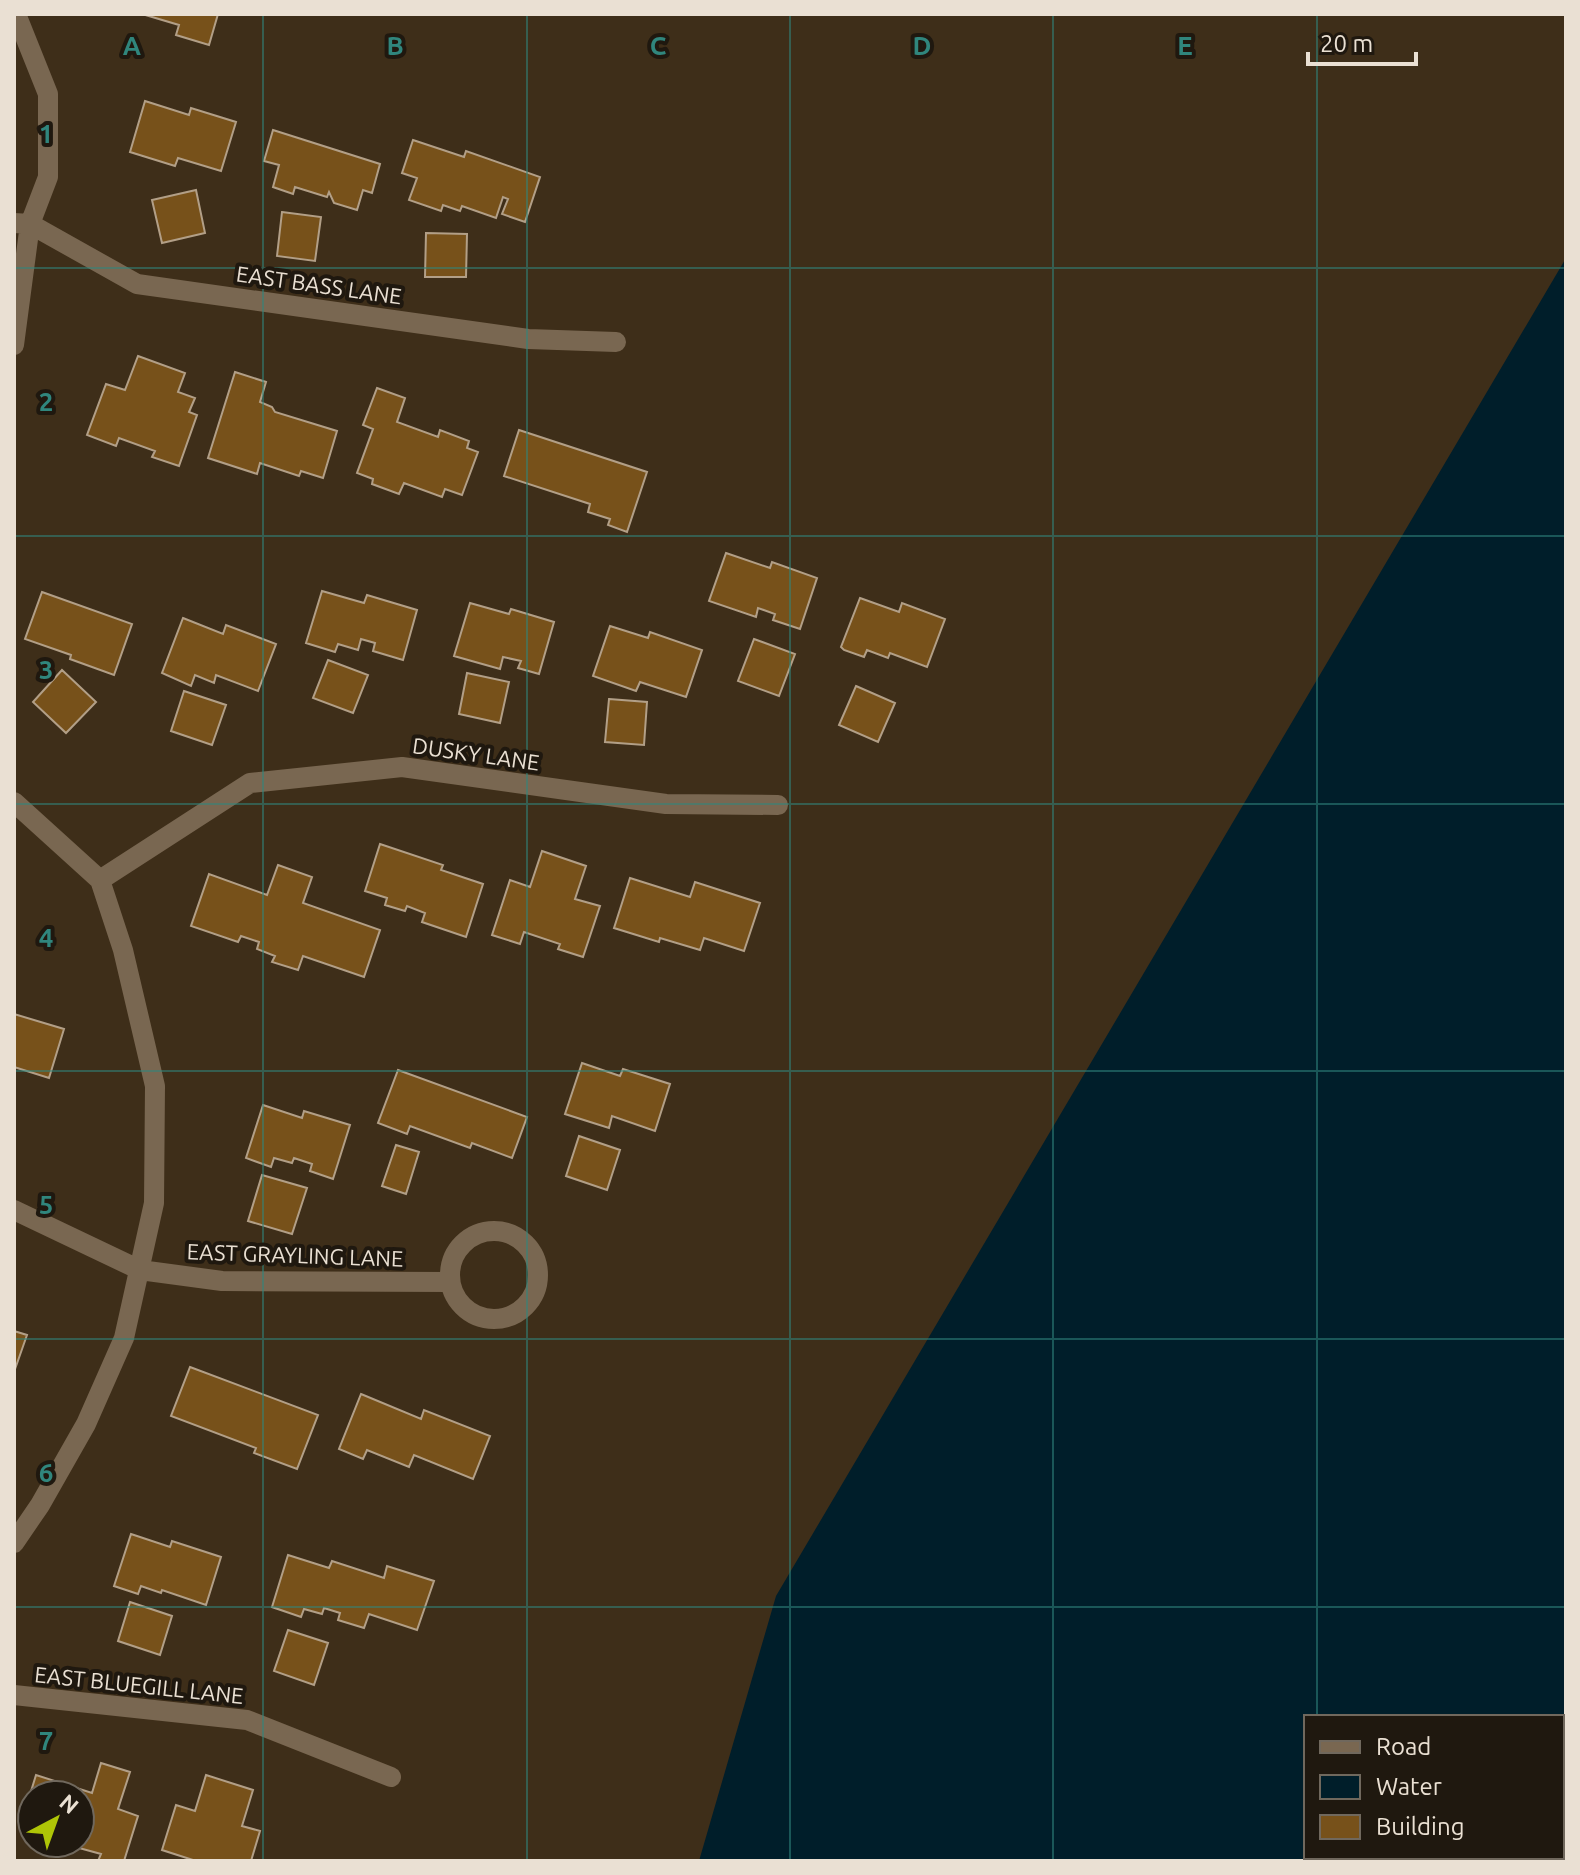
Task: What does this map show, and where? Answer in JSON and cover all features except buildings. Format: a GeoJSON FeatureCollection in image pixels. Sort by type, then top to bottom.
{"type":"FeatureCollection","features":[{"type":"Feature","properties":{"kind":"street"},"geometry":{"type":"LineString","coordinates":[[14,345],[22,224],[48,177],[48,94],[16,14]]}},
{"type":"Feature","properties":{"kind":"street","name":"EAST BASS LANE"},"geometry":{"type":"LineString","coordinates":[[22,224],[137,284],[528,339],[616,342]]}},
{"type":"Feature","properties":{"kind":"street","name":"DUSKY LANE"},"geometry":{"type":"LineString","coordinates":[[100,880],[250,783],[402,767],[666,804],[778,805]]}},
{"type":"Feature","properties":{"kind":"street"},"geometry":{"type":"LineString","coordinates":[[14,802],[100,880],[123,950],[155,1086],[154,1203],[124,1338],[86,1424],[40,1505],[14,1543]]}},
{"type":"Feature","properties":{"kind":"street","name":"EAST GRAYLING LANE"},"geometry":{"type":"LineString","coordinates":[[14,1210],[140,1270],[222,1281],[450,1282]]}},
{"type":"Feature","properties":{"kind":"street"},"geometry":{"type":"LineString","coordinates":[[478,1233],[509,1233],[522,1241],[532,1253],[537,1268],[538,1283],[533,1296],[514,1315],[500,1319],[473,1315],[462,1307],[454,1296],[450,1282],[455,1253],[465,1241],[478,1233]]}},
{"type":"Feature","properties":{"kind":"street","name":"EAST BLUEGILL LANE"},"geometry":{"type":"LineString","coordinates":[[14,1695],[247,1720],[391,1777]]}},
{"type":"Feature","properties":{"kind":"water"},"geometry":{"type":"Polygon","coordinates":[[[1566,258],[1566,1861],[699,1861],[776,1596],[1566,258]]]}}]}
